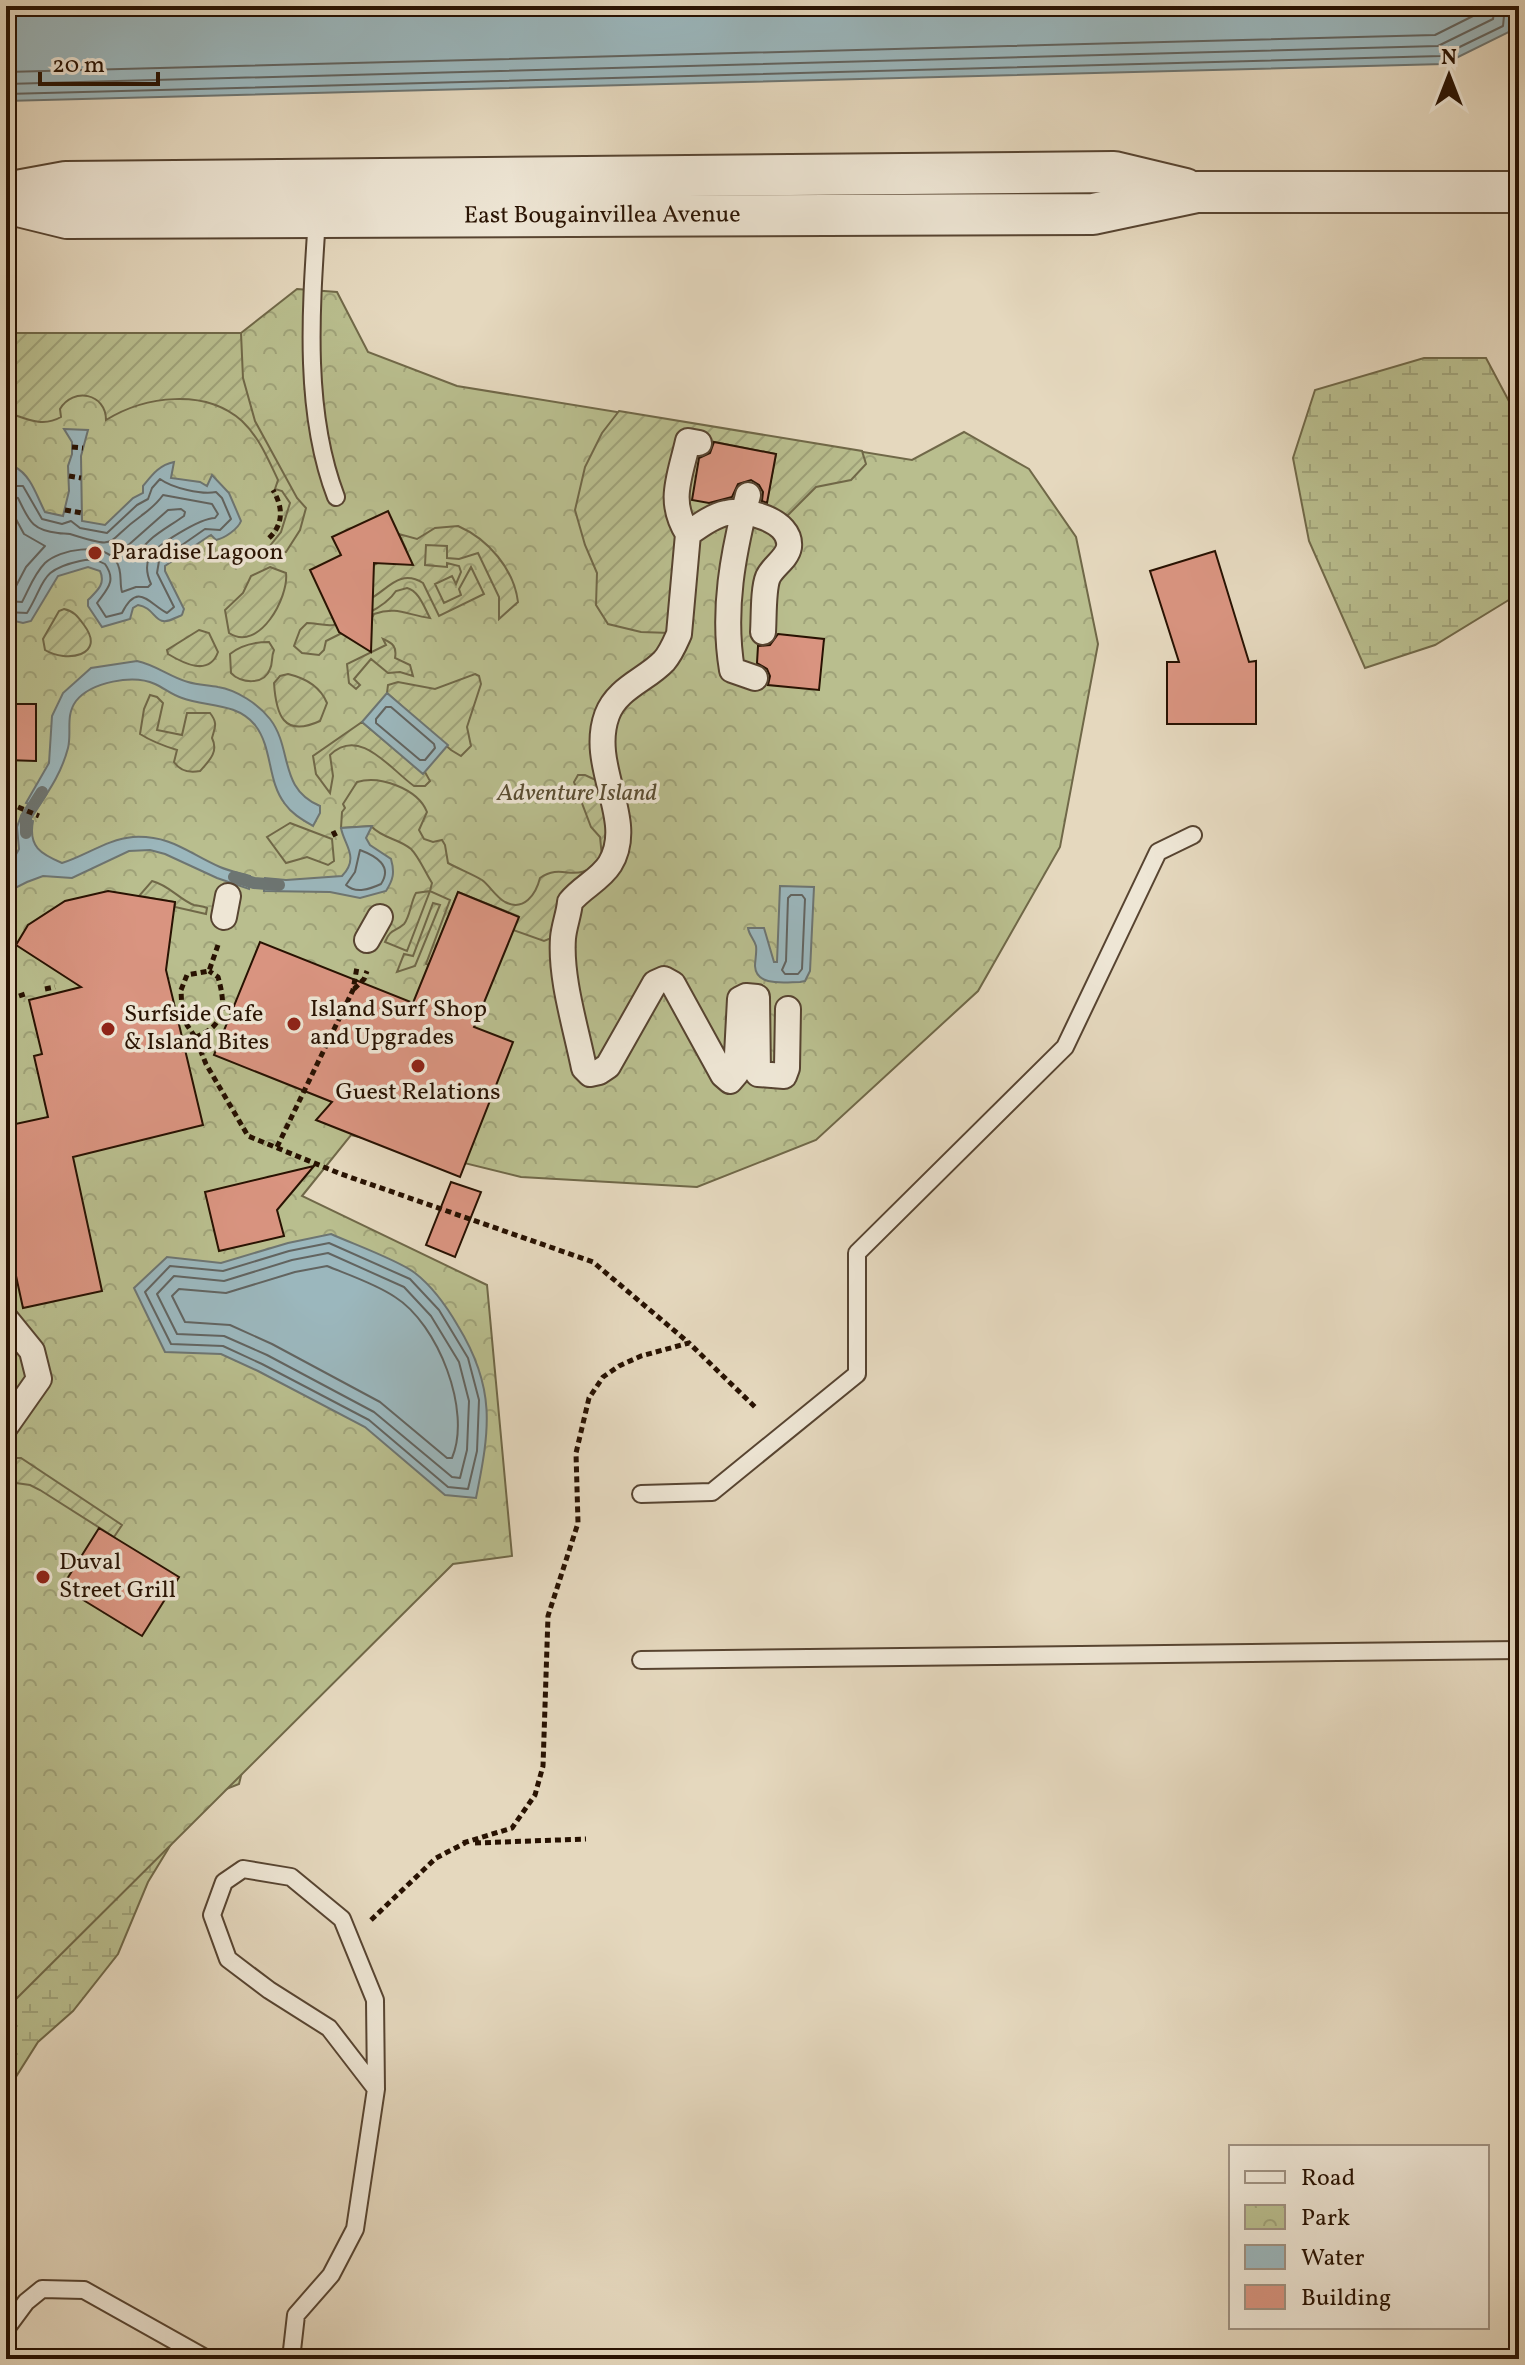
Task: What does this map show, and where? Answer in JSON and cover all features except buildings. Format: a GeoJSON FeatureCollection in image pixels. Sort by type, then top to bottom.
{"type":"FeatureCollection","features":[{"type":"Feature","properties":{"kind":"street","name":"East Bougainvillea Avenue"},"geometry":{"type":"LineString","coordinates":[[6,193],[66,182],[1114,172],[1197,192]]}},
{"type":"Feature","properties":{"kind":"street","name":"East Bougainvillea Avenue"},"geometry":{"type":"LineString","coordinates":[[6,203],[67,218],[1093,214],[1197,192],[1519,192]]}},
{"type":"Feature","properties":{"kind":"street"},"geometry":{"type":"LineString","coordinates":[[699,443],[688,441],[675,502],[679,520],[688,534],[679,634],[664,661],[619,695],[608,711],[601,749],[618,821],[619,839],[609,866],[570,902],[563,937],[565,968],[584,1068],[590,1074],[608,1066],[655,983],[664,979],[673,984],[723,1075],[730,1081],[736,1074],[740,999],[757,997],[758,1074],[784,1076],[787,1068],[788,1009]]}},
{"type":"Feature","properties":{"kind":"street"},"geometry":{"type":"LineString","coordinates":[[688,534],[745,504]]}},
{"type":"Feature","properties":{"kind":"street"},"geometry":{"type":"LineString","coordinates":[[745,504],[780,526],[789,539],[789,550],[768,577],[763,632]]}},
{"type":"Feature","properties":{"kind":"street"},"geometry":{"type":"LineString","coordinates":[[745,504],[733,557],[727,642],[732,670],[755,678]]}},
{"type":"Feature","properties":{"kind":"street"},"geometry":{"type":"LineString","coordinates":[[6,1319],[32,1351],[39,1379],[6,1426]]}},
{"type":"Feature","properties":{"kind":"lane"},"geometry":{"type":"LineString","coordinates":[[317,217],[311,359],[323,452],[336,497]]}},
{"type":"Feature","properties":{"kind":"lane"},"geometry":{"type":"LineString","coordinates":[[641,1494],[712,1492],[857,1374],[857,1253],[1065,1047],[1158,852],[1193,835]]}},
{"type":"Feature","properties":{"kind":"lane"},"geometry":{"type":"LineString","coordinates":[[641,1660],[1519,1650]]}},
{"type":"Feature","properties":{"kind":"lane"},"geometry":{"type":"LineString","coordinates":[[291,2359],[296,2315],[331,2275],[355,2229],[376,2089],[375,2000],[342,1919],[291,1877],[243,1869],[224,1882],[212,1915],[228,1959],[269,1990],[329,2028],[376,2089]]}},
{"type":"Feature","properties":{"kind":"lane"},"geometry":{"type":"LineString","coordinates":[[6,2329],[26,2302],[42,2289],[84,2290],[207,2359]]}},
{"type":"Feature","properties":{"kind":"path"},"geometry":{"type":"LineString","coordinates":[[72,447],[83,448]]}},
{"type":"Feature","properties":{"kind":"path"},"geometry":{"type":"LineString","coordinates":[[69,476],[81,478]]}},
{"type":"Feature","properties":{"kind":"path"},"geometry":{"type":"LineString","coordinates":[[269,538],[281,519],[279,500],[273,490]]}},
{"type":"Feature","properties":{"kind":"path"},"geometry":{"type":"LineString","coordinates":[[65,510],[82,513]]}},
{"type":"Feature","properties":{"kind":"path"},"geometry":{"type":"LineString","coordinates":[[18,807],[39,816]]}},
{"type":"Feature","properties":{"kind":"path"},"geometry":{"type":"LineString","coordinates":[[209,971],[216,952]]}},
{"type":"Feature","properties":{"kind":"path"},"geometry":{"type":"LineString","coordinates":[[195,1037],[208,1033],[218,1024],[222,1009],[218,977],[209,971],[187,975],[181,990],[182,1011],[206,1064],[248,1136],[341,1174],[593,1262],[689,1343],[755,1407]]}},
{"type":"Feature","properties":{"kind":"path"},"geometry":{"type":"LineString","coordinates":[[353,990],[354,975]]}},
{"type":"Feature","properties":{"kind":"path"},"geometry":{"type":"LineString","coordinates":[[277,1148],[353,990],[364,979]]}},
{"type":"Feature","properties":{"kind":"path"},"geometry":{"type":"LineString","coordinates":[[45,989],[55,987]]}},
{"type":"Feature","properties":{"kind":"path"},"geometry":{"type":"LineString","coordinates":[[19,996],[28,993]]}},
{"type":"Feature","properties":{"kind":"path"},"geometry":{"type":"LineString","coordinates":[[351,1941],[436,1858],[463,1843],[512,1828],[535,1795],[543,1766],[548,1616],[578,1523],[576,1453],[589,1398],[603,1377],[619,1366],[641,1356],[689,1343]]}},
{"type":"Feature","properties":{"kind":"path"},"geometry":{"type":"LineString","coordinates":[[463,1843],[586,1839]]}},
{"type":"Feature","properties":{"kind":"green space","name":"Adventure Island"},"geometry":{"type":"Polygon","coordinates":[[[297,289],[337,292],[368,352],[457,386],[912,460],[964,432],[1029,469],[1076,537],[1098,644],[1060,847],[978,991],[816,1140],[697,1187],[521,1177],[351,1135],[302,1196],[487,1285],[512,1556],[453,1564],[6,2009],[6,333],[241,333],[297,289]]]}},
{"type":"Feature","properties":{"kind":"green space"},"geometry":{"type":"Polygon","coordinates":[[[6,333],[241,333],[243,378],[255,421],[297,498],[306,508],[300,530],[286,552],[270,551],[269,547],[281,532],[290,503],[282,491],[275,489],[278,480],[271,464],[242,421],[227,410],[211,404],[175,399],[138,405],[106,420],[101,404],[88,396],[66,402],[60,409],[61,417],[47,422],[6,412],[6,333]]]}},
{"type":"Feature","properties":{"kind":"green space"},"geometry":{"type":"Polygon","coordinates":[[[1424,358],[1486,358],[1519,420],[1519,546],[1512,598],[1435,645],[1365,668],[1309,541],[1293,458],[1315,390],[1424,358]]]}},
{"type":"Feature","properties":{"kind":"green space"},"geometry":{"type":"Polygon","coordinates":[[[619,411],[862,451],[866,464],[851,480],[816,487],[786,517],[765,510],[776,454],[684,436],[682,535],[670,633],[641,632],[608,624],[596,605],[597,573],[575,510],[585,467],[602,433],[619,411]]]}},
{"type":"Feature","properties":{"kind":"green space"},"geometry":{"type":"Polygon","coordinates":[[[458,526],[489,547],[511,578],[518,602],[499,619],[499,597],[478,553],[459,559],[447,558],[447,546],[426,545],[425,565],[447,567],[447,563],[459,566],[461,572],[456,584],[452,576],[435,584],[444,603],[461,595],[459,589],[471,567],[484,594],[439,616],[423,583],[407,578],[394,582],[368,600],[355,574],[406,549],[399,534],[417,539],[435,528],[458,526]]]}},
{"type":"Feature","properties":{"kind":"green space"},"geometry":{"type":"Polygon","coordinates":[[[270,567],[286,573],[286,583],[270,620],[251,635],[240,637],[229,633],[225,610],[243,593],[251,576],[270,567]]]}},
{"type":"Feature","properties":{"kind":"green space"},"geometry":{"type":"Polygon","coordinates":[[[407,588],[418,596],[430,618],[396,611],[382,612],[326,641],[319,655],[302,653],[294,646],[300,630],[307,623],[330,625],[350,621],[377,608],[396,591],[407,588]]]}},
{"type":"Feature","properties":{"kind":"green space"},"geometry":{"type":"Polygon","coordinates":[[[64,609],[78,617],[90,636],[91,644],[81,654],[63,656],[45,650],[43,639],[59,611],[64,609]]]}},
{"type":"Feature","properties":{"kind":"green space"},"geometry":{"type":"Polygon","coordinates":[[[199,630],[209,633],[218,652],[214,660],[195,666],[168,654],[167,650],[199,630]]]}},
{"type":"Feature","properties":{"kind":"green space"},"geometry":{"type":"Polygon","coordinates":[[[383,639],[394,646],[395,658],[410,665],[413,676],[400,672],[388,673],[371,659],[354,679],[360,685],[356,689],[349,683],[347,664],[386,645],[383,639]]]}},
{"type":"Feature","properties":{"kind":"green space"},"geometry":{"type":"Polygon","coordinates":[[[269,642],[274,650],[263,678],[246,681],[231,673],[230,654],[248,645],[269,642]]]}},
{"type":"Feature","properties":{"kind":"green space"},"geometry":{"type":"Polygon","coordinates":[[[288,674],[311,684],[324,697],[327,703],[320,721],[297,727],[284,720],[277,704],[274,683],[280,676],[288,674]]]}},
{"type":"Feature","properties":{"kind":"green space"},"geometry":{"type":"Polygon","coordinates":[[[475,674],[479,676],[481,684],[467,727],[471,746],[461,756],[387,693],[388,685],[398,682],[435,689],[475,674]]]}},
{"type":"Feature","properties":{"kind":"green space"},"geometry":{"type":"Polygon","coordinates":[[[150,695],[163,703],[157,730],[182,735],[187,713],[210,713],[213,716],[214,752],[200,771],[179,767],[174,762],[177,750],[140,734],[150,695]]]}},
{"type":"Feature","properties":{"kind":"green space"},"geometry":{"type":"Polygon","coordinates":[[[362,722],[425,772],[430,781],[425,786],[414,786],[374,753],[352,745],[341,747],[330,755],[333,776],[330,793],[316,774],[313,756],[362,722]]]}},
{"type":"Feature","properties":{"kind":"green space"},"geometry":{"type":"Polygon","coordinates":[[[578,775],[585,775],[600,782],[610,848],[554,937],[544,941],[513,930],[518,916],[458,892],[429,965],[426,964],[450,900],[430,891],[432,883],[417,856],[406,845],[380,834],[371,826],[341,828],[343,804],[357,782],[387,782],[416,797],[427,812],[419,830],[424,839],[433,842],[442,840],[448,863],[482,880],[505,902],[518,905],[528,900],[540,878],[549,873],[585,871],[602,857],[600,837],[591,827],[574,782],[578,775]]]}},
{"type":"Feature","properties":{"kind":"green space"},"geometry":{"type":"Polygon","coordinates":[[[290,823],[332,839],[334,861],[328,865],[307,857],[286,863],[267,837],[290,823]]]}},
{"type":"Feature","properties":{"kind":"green space"},"geometry":{"type":"Polygon","coordinates":[[[152,881],[189,903],[207,908],[206,914],[175,907],[175,902],[139,896],[152,881]]]}},
{"type":"Feature","properties":{"kind":"green space"},"geometry":{"type":"Polygon","coordinates":[[[430,891],[407,951],[385,942],[406,921],[416,893],[430,891]]]}},
{"type":"Feature","properties":{"kind":"green space"},"geometry":{"type":"Polygon","coordinates":[[[433,903],[440,905],[415,966],[397,972],[404,954],[413,956],[433,903]]]}},
{"type":"Feature","properties":{"kind":"green space"},"geometry":{"type":"Polygon","coordinates":[[[12,1458],[21,1458],[122,1525],[114,1537],[40,1490],[9,1482],[6,1463],[12,1458]]]}},
{"type":"Feature","properties":{"kind":"green space"},"geometry":{"type":"Polygon","coordinates":[[[249,1743],[239,1784],[198,1800],[148,1882],[118,1954],[73,2011],[38,2042],[6,2089],[6,1838],[249,1743]]]}},
{"type":"Feature","properties":{"kind":"water"},"geometry":{"type":"Polygon","coordinates":[[[6,6],[1513,6],[1513,30],[1444,64],[6,101],[6,6]]]}},
{"type":"Feature","properties":{"kind":"water","name":"Paradise Lagoon"},"geometry":{"type":"Polygon","coordinates":[[[64,429],[88,430],[81,456],[82,521],[105,525],[133,498],[143,493],[143,486],[156,471],[174,462],[171,478],[207,486],[212,475],[229,493],[241,521],[237,527],[220,539],[209,536],[165,566],[184,609],[181,616],[168,621],[159,620],[138,605],[133,608],[130,619],[102,627],[88,606],[88,600],[101,584],[102,576],[100,571],[88,567],[58,576],[31,621],[23,623],[6,619],[6,478],[13,479],[15,467],[21,471],[45,512],[63,516],[72,454],[72,442],[64,429]]]}},
{"type":"Feature","properties":{"kind":"water"},"geometry":{"type":"Polygon","coordinates":[[[137,661],[188,682],[232,691],[259,708],[277,731],[298,789],[320,806],[313,826],[291,811],[279,795],[261,734],[247,718],[239,712],[191,701],[155,684],[135,680],[102,685],[76,701],[71,712],[68,748],[59,772],[38,807],[26,803],[49,763],[52,716],[63,693],[91,668],[137,661]]]}},
{"type":"Feature","properties":{"kind":"water"},"geometry":{"type":"Polygon","coordinates":[[[387,693],[448,745],[423,774],[362,722],[387,693]]]}},
{"type":"Feature","properties":{"kind":"water"},"geometry":{"type":"Polygon","coordinates":[[[21,816],[33,821],[32,837],[38,848],[62,863],[115,841],[146,837],[169,842],[220,867],[250,876],[249,889],[165,854],[150,850],[129,851],[72,878],[43,876],[27,882],[15,888],[6,901],[6,872],[19,849],[17,827],[21,816]]]}},
{"type":"Feature","properties":{"kind":"water"},"geometry":{"type":"Polygon","coordinates":[[[372,826],[366,838],[370,845],[391,859],[393,876],[386,891],[360,898],[330,892],[264,891],[265,878],[286,880],[342,876],[350,857],[341,828],[372,826]]]}},
{"type":"Feature","properties":{"kind":"water"},"geometry":{"type":"Polygon","coordinates":[[[780,886],[814,887],[810,971],[805,981],[772,982],[760,977],[755,966],[756,946],[748,928],[764,928],[774,962],[777,962],[780,886]]]}},
{"type":"Feature","properties":{"kind":"water"},"geometry":{"type":"Polygon","coordinates":[[[331,1234],[415,1273],[439,1298],[458,1326],[479,1369],[484,1389],[486,1430],[476,1498],[445,1495],[365,1427],[258,1371],[221,1354],[165,1352],[134,1288],[167,1257],[221,1263],[331,1234]]]}},
{"type":"Feature","properties":{"kind":"waterway"},"geometry":{"type":"LineString","coordinates":[[26,833],[26,817],[42,792]]}},
{"type":"Feature","properties":{"kind":"waterway"},"geometry":{"type":"LineString","coordinates":[[234,877],[254,883],[279,885]]}},
{"type":"Feature","properties":{"kind":"place","name":"Paradise Lagoon"},"geometry":{"type":"Point","coordinates":[95,553]}},
{"type":"Feature","properties":{"kind":"place","name":"Island Surf Shop and Upgrades"},"geometry":{"type":"Point","coordinates":[294,1024]}},
{"type":"Feature","properties":{"kind":"place","name":"Surfside Cafe & Island Bites"},"geometry":{"type":"Point","coordinates":[108,1029]}},
{"type":"Feature","properties":{"kind":"place","name":"Guest Relations"},"geometry":{"type":"Point","coordinates":[418,1066]}},
{"type":"Feature","properties":{"kind":"place","name":"Duval Street Grill"},"geometry":{"type":"Point","coordinates":[43,1577]}}]}
